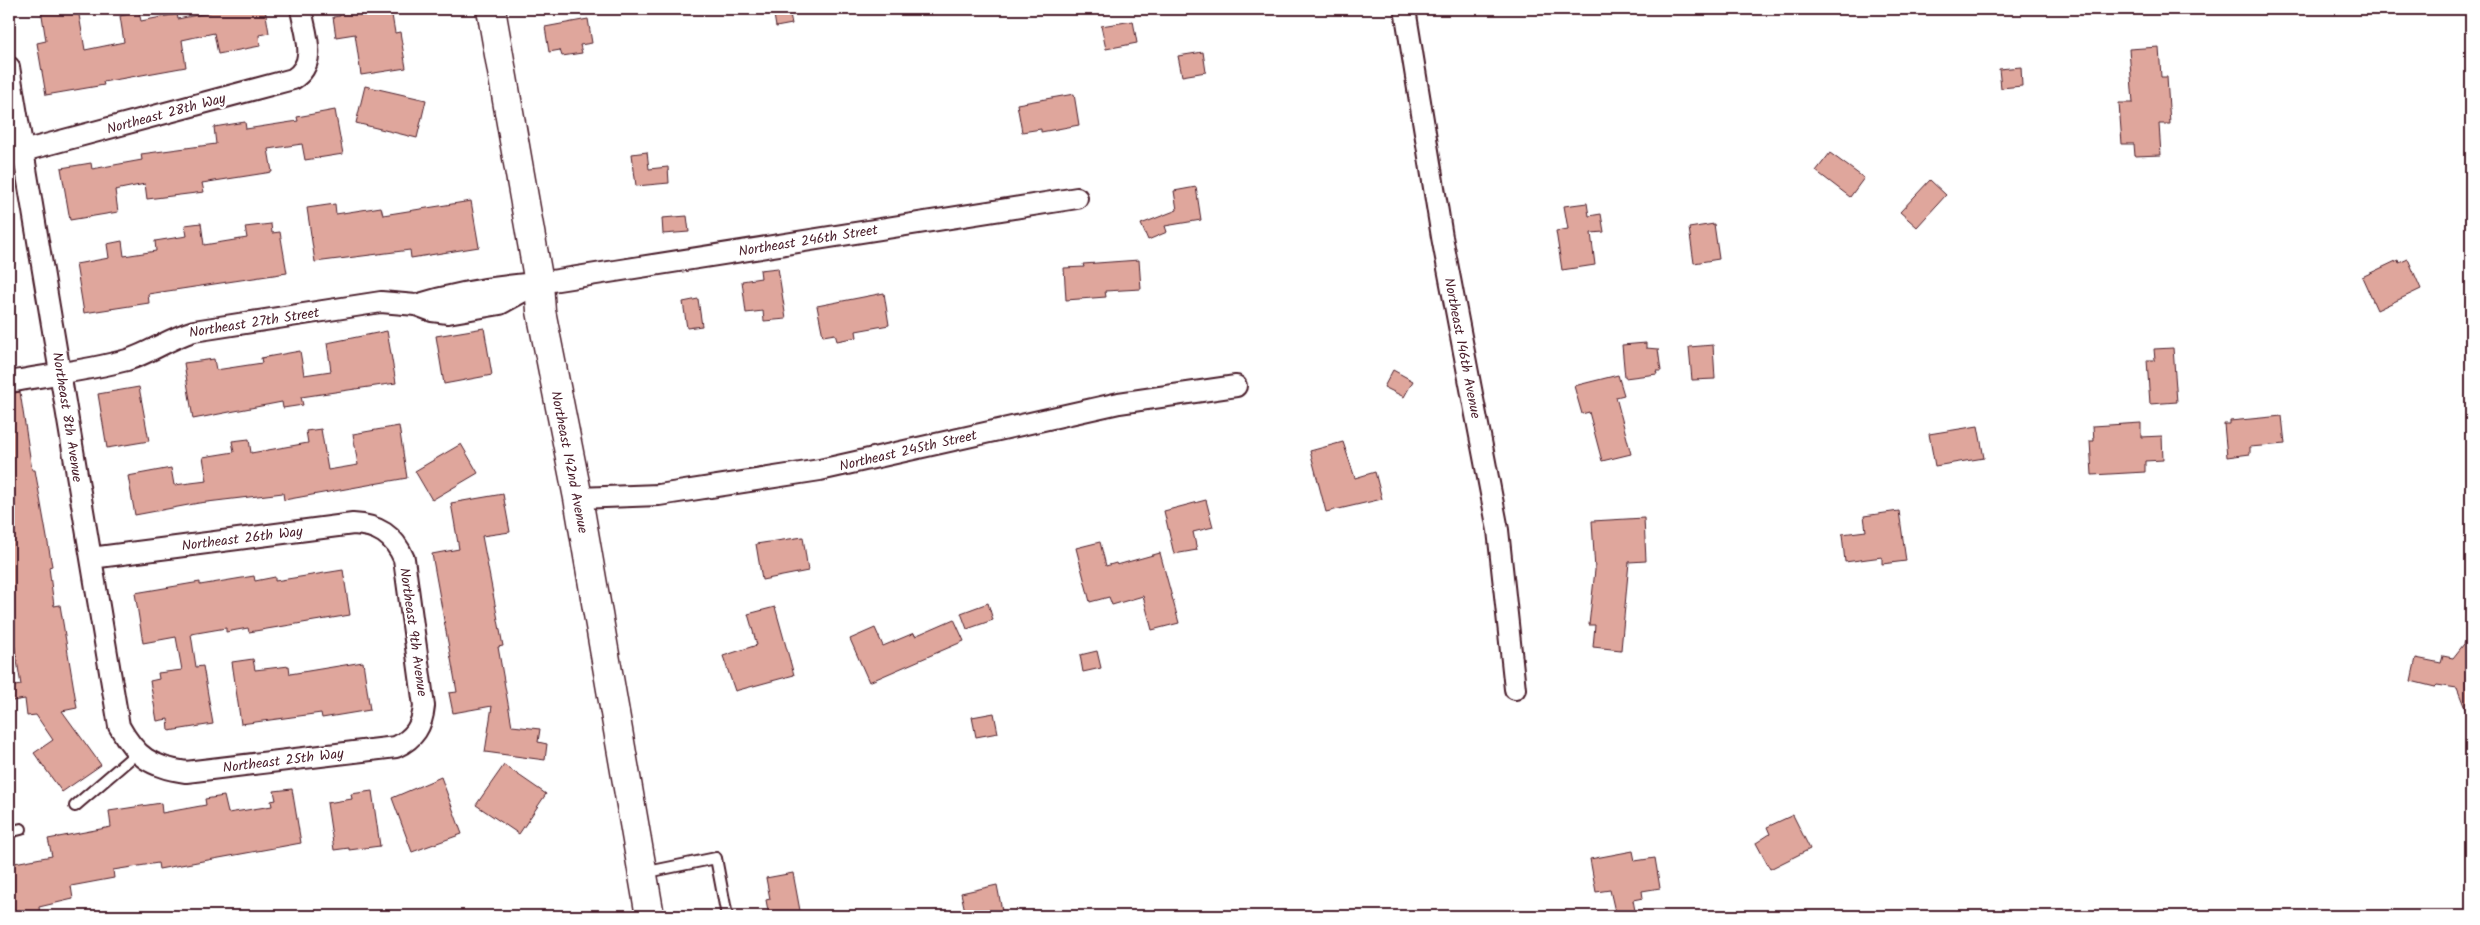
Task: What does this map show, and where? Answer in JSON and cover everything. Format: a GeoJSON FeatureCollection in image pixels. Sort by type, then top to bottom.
{"type":"FeatureCollection","features":[{"type":"Feature","properties":{"kind":"main road","name":"Northeast 142nd Avenue"},"geometry":{"type":"LineString","coordinates":[[491,9],[539,283],[541,311],[578,498],[650,916]]}},
{"type":"Feature","properties":{"kind":"street","name":"Northeast 28th Way"},"geometry":{"type":"LineString","coordinates":[[23,151],[294,79],[305,69],[310,54],[301,9]]}},
{"type":"Feature","properties":{"kind":"street","name":"Northeast 146th Avenue"},"geometry":{"type":"LineString","coordinates":[[1405,9],[1442,237],[1498,530],[1515,689]]}},
{"type":"Feature","properties":{"kind":"street","name":"Northeast 8th Avenue"},"geometry":{"type":"LineString","coordinates":[[9,67],[119,726],[129,745],[141,756]]}},
{"type":"Feature","properties":{"kind":"street","name":"Northeast 246th Street"},"geometry":{"type":"LineString","coordinates":[[539,283],[1077,198]]}},
{"type":"Feature","properties":{"kind":"street","name":"Northeast 27th Street"},"geometry":{"type":"LineString","coordinates":[[9,382],[127,360],[148,352],[175,336],[194,331],[381,302],[416,304],[445,295],[496,286],[539,283]]}},
{"type":"Feature","properties":{"kind":"street","name":"Northeast 245th Street"},"geometry":{"type":"LineString","coordinates":[[578,498],[659,495],[820,470],[1119,403],[1236,386]]}},
{"type":"Feature","properties":{"kind":"street","name":"Northeast 26th Way"},"geometry":{"type":"LineString","coordinates":[[91,558],[352,524],[366,525],[379,529],[390,536]]}},
{"type":"Feature","properties":{"kind":"street","name":"Northeast 9th Avenue"},"geometry":{"type":"LineString","coordinates":[[390,536],[399,547],[404,559],[424,706],[423,719],[418,732]]}},
{"type":"Feature","properties":{"kind":"street","name":"Northeast 25th Way"},"geometry":{"type":"LineString","coordinates":[[141,756],[164,768],[186,772],[396,747],[408,741],[418,732]]}},
{"type":"Feature","properties":{"kind":"lane"},"geometry":{"type":"LineString","coordinates":[[75,806],[141,756]]}},
{"type":"Feature","properties":{"kind":"lane"},"geometry":{"type":"LineString","coordinates":[[9,832],[21,829]]}},
{"type":"Feature","properties":{"kind":"lane"},"geometry":{"type":"LineString","coordinates":[[642,873],[716,858],[727,916]]}},
{"type":"Feature","properties":{"kind":"building"},"geometry":{"type":"Polygon","coordinates":[[[41,9],[78,9],[85,50],[124,42],[120,16],[139,12],[141,21],[177,14],[178,19],[211,12],[210,9],[265,9],[269,33],[259,35],[260,46],[218,54],[214,33],[182,40],[186,67],[103,82],[104,85],[46,95],[37,43],[46,41],[41,9]]]}},
{"type":"Feature","properties":{"kind":"building"},"geometry":{"type":"Polygon","coordinates":[[[339,9],[391,9],[395,33],[400,32],[406,68],[361,75],[355,34],[336,37],[333,17],[340,16],[339,9]]]}},
{"type":"Feature","properties":{"kind":"building"},"geometry":{"type":"Polygon","coordinates":[[[773,9],[789,9],[792,24],[776,27],[773,9]]]}},
{"type":"Feature","properties":{"kind":"building"},"geometry":{"type":"Polygon","coordinates":[[[588,19],[592,43],[580,45],[582,53],[562,56],[560,50],[549,52],[545,27],[588,19]]]}},
{"type":"Feature","properties":{"kind":"building"},"geometry":{"type":"Polygon","coordinates":[[[1133,21],[1137,43],[1106,49],[1101,26],[1133,21]]]}},
{"type":"Feature","properties":{"kind":"building"},"geometry":{"type":"Polygon","coordinates":[[[2159,47],[2161,77],[2167,77],[2170,124],[2159,124],[2161,155],[2135,156],[2134,144],[2122,144],[2119,103],[2133,103],[2129,49],[2159,47]]]}},
{"type":"Feature","properties":{"kind":"building"},"geometry":{"type":"Polygon","coordinates":[[[1203,52],[1206,72],[1182,76],[1178,56],[1203,52]]]}},
{"type":"Feature","properties":{"kind":"building"},"geometry":{"type":"Polygon","coordinates":[[[2021,67],[2022,86],[2001,88],[1999,69],[2021,67]]]}},
{"type":"Feature","properties":{"kind":"building"},"geometry":{"type":"Polygon","coordinates":[[[365,86],[426,100],[417,138],[356,123],[365,86]]]}},
{"type":"Feature","properties":{"kind":"building"},"geometry":{"type":"Polygon","coordinates":[[[1074,94],[1079,125],[1041,132],[1041,129],[1022,132],[1017,104],[1074,94]]]}},
{"type":"Feature","properties":{"kind":"building"},"geometry":{"type":"Polygon","coordinates":[[[335,110],[343,154],[305,160],[302,144],[268,149],[272,172],[202,183],[204,192],[147,199],[145,184],[115,190],[118,212],[70,220],[61,168],[91,163],[92,169],[142,160],[141,154],[216,144],[214,127],[245,122],[246,129],[298,121],[297,117],[335,110]]]}},
{"type":"Feature","properties":{"kind":"building"},"geometry":{"type":"Polygon","coordinates":[[[647,152],[649,169],[668,167],[669,183],[636,186],[632,154],[647,152]]]}},
{"type":"Feature","properties":{"kind":"building"},"geometry":{"type":"Polygon","coordinates":[[[1830,153],[1864,178],[1850,197],[1816,171],[1830,153]]]}},
{"type":"Feature","properties":{"kind":"building"},"geometry":{"type":"Polygon","coordinates":[[[1930,180],[1946,195],[1917,227],[1900,212],[1930,180]]]}},
{"type":"Feature","properties":{"kind":"building"},"geometry":{"type":"Polygon","coordinates":[[[1196,187],[1201,220],[1165,226],[1167,232],[1148,240],[1141,224],[1177,210],[1174,191],[1196,187]]]}},
{"type":"Feature","properties":{"kind":"building"},"geometry":{"type":"Polygon","coordinates":[[[471,201],[479,247],[411,258],[410,250],[315,262],[307,208],[335,204],[336,214],[381,207],[383,215],[471,201]]]}},
{"type":"Feature","properties":{"kind":"building"},"geometry":{"type":"Polygon","coordinates":[[[1587,203],[1589,216],[1601,214],[1604,232],[1591,233],[1595,265],[1562,270],[1556,231],[1568,229],[1564,206],[1587,203]]]}},
{"type":"Feature","properties":{"kind":"building"},"geometry":{"type":"Polygon","coordinates":[[[687,216],[689,232],[663,234],[662,218],[687,216]]]}},
{"type":"Feature","properties":{"kind":"building"},"geometry":{"type":"Polygon","coordinates":[[[201,223],[204,245],[247,238],[245,227],[271,224],[272,233],[280,232],[287,273],[148,294],[149,303],[84,313],[76,264],[109,258],[107,244],[122,241],[124,256],[156,251],[155,241],[187,236],[185,225],[201,223]]]}},
{"type":"Feature","properties":{"kind":"building"},"geometry":{"type":"Polygon","coordinates":[[[1714,224],[1719,259],[1694,263],[1689,228],[1714,224]]]}},
{"type":"Feature","properties":{"kind":"building"},"geometry":{"type":"Polygon","coordinates":[[[2408,259],[2421,289],[2377,310],[2362,277],[2398,260],[2399,263],[2408,259]]]}},
{"type":"Feature","properties":{"kind":"building"},"geometry":{"type":"Polygon","coordinates":[[[1139,260],[1141,289],[1105,291],[1106,297],[1066,300],[1064,268],[1084,267],[1083,264],[1139,260]]]}},
{"type":"Feature","properties":{"kind":"building"},"geometry":{"type":"Polygon","coordinates":[[[778,268],[786,319],[764,321],[763,311],[746,313],[742,281],[761,278],[760,270],[778,268]]]}},
{"type":"Feature","properties":{"kind":"building"},"geometry":{"type":"Polygon","coordinates":[[[884,293],[889,325],[856,331],[857,337],[837,341],[835,334],[823,336],[817,306],[884,293]]]}},
{"type":"Feature","properties":{"kind":"building"},"geometry":{"type":"Polygon","coordinates":[[[698,299],[702,326],[687,328],[683,302],[698,299]]]}},
{"type":"Feature","properties":{"kind":"building"},"geometry":{"type":"Polygon","coordinates":[[[484,328],[492,375],[444,384],[436,336],[484,328]]]}},
{"type":"Feature","properties":{"kind":"building"},"geometry":{"type":"Polygon","coordinates":[[[387,331],[396,383],[301,397],[303,405],[283,408],[282,402],[193,419],[184,363],[214,359],[216,370],[262,363],[261,358],[300,351],[304,375],[331,371],[327,343],[387,331]]]}},
{"type":"Feature","properties":{"kind":"building"},"geometry":{"type":"Polygon","coordinates":[[[1646,343],[1646,348],[1658,349],[1661,371],[1656,371],[1657,374],[1625,378],[1622,345],[1646,343]]]}},
{"type":"Feature","properties":{"kind":"building"},"geometry":{"type":"Polygon","coordinates":[[[1713,345],[1715,379],[1692,380],[1689,347],[1713,345]]]}},
{"type":"Feature","properties":{"kind":"building"},"geometry":{"type":"Polygon","coordinates":[[[2173,348],[2177,402],[2150,404],[2147,360],[2155,360],[2154,349],[2173,348]]]}},
{"type":"Feature","properties":{"kind":"building"},"geometry":{"type":"Polygon","coordinates":[[[1393,370],[1413,381],[1404,397],[1384,387],[1393,370]]]}},
{"type":"Feature","properties":{"kind":"building"},"geometry":{"type":"Polygon","coordinates":[[[1618,375],[1624,395],[1616,397],[1631,454],[1602,461],[1589,412],[1582,414],[1574,386],[1618,375]]]}},
{"type":"Feature","properties":{"kind":"building"},"geometry":{"type":"Polygon","coordinates":[[[139,387],[149,441],[107,448],[98,394],[139,387]]]}},
{"type":"Feature","properties":{"kind":"building"},"geometry":{"type":"Polygon","coordinates":[[[20,392],[32,470],[35,470],[52,566],[49,567],[54,606],[60,605],[77,708],[62,711],[101,765],[62,792],[34,753],[53,740],[36,715],[27,716],[25,699],[12,701],[9,687],[21,685],[9,612],[9,394],[20,392]]]}},
{"type":"Feature","properties":{"kind":"building"},"geometry":{"type":"Polygon","coordinates":[[[2282,416],[2285,444],[2250,447],[2250,454],[2227,457],[2224,424],[2230,424],[2230,421],[2282,416]]]}},
{"type":"Feature","properties":{"kind":"building"},"geometry":{"type":"Polygon","coordinates":[[[2141,423],[2141,437],[2162,436],[2163,460],[2145,461],[2145,472],[2092,475],[2090,441],[2094,441],[2093,426],[2141,423]]]}},
{"type":"Feature","properties":{"kind":"building"},"geometry":{"type":"Polygon","coordinates":[[[399,426],[407,478],[284,500],[283,493],[199,503],[135,515],[128,476],[171,468],[174,485],[207,481],[203,457],[234,452],[232,441],[249,439],[251,453],[308,443],[306,431],[321,429],[328,470],[358,465],[353,434],[399,426]]]}},
{"type":"Feature","properties":{"kind":"building"},"geometry":{"type":"Polygon","coordinates":[[[1978,426],[1984,458],[1935,466],[1929,434],[1978,426]]]}},
{"type":"Feature","properties":{"kind":"building"},"geometry":{"type":"Polygon","coordinates":[[[1343,442],[1355,478],[1375,472],[1382,499],[1326,512],[1310,451],[1343,442]]]}},
{"type":"Feature","properties":{"kind":"building"},"geometry":{"type":"Polygon","coordinates":[[[461,444],[478,473],[432,500],[415,471],[461,444]]]}},
{"type":"Feature","properties":{"kind":"building"},"geometry":{"type":"Polygon","coordinates":[[[503,494],[510,532],[482,536],[503,646],[498,647],[512,726],[540,729],[538,742],[547,744],[545,760],[485,752],[492,706],[453,713],[449,693],[457,692],[432,554],[459,549],[451,503],[503,494]]]}},
{"type":"Feature","properties":{"kind":"building"},"geometry":{"type":"Polygon","coordinates":[[[1206,500],[1213,527],[1193,532],[1197,550],[1174,554],[1164,511],[1206,500]]]}},
{"type":"Feature","properties":{"kind":"building"},"geometry":{"type":"Polygon","coordinates":[[[1899,511],[1906,561],[1882,564],[1882,557],[1845,562],[1842,534],[1866,531],[1864,516],[1899,511]]]}},
{"type":"Feature","properties":{"kind":"building"},"geometry":{"type":"Polygon","coordinates":[[[1644,518],[1646,561],[1629,562],[1621,650],[1593,647],[1595,625],[1589,625],[1595,570],[1592,521],[1644,518]]]}},
{"type":"Feature","properties":{"kind":"building"},"geometry":{"type":"Polygon","coordinates":[[[803,537],[808,571],[762,580],[756,544],[803,537]]]}},
{"type":"Feature","properties":{"kind":"building"},"geometry":{"type":"Polygon","coordinates":[[[1100,542],[1106,566],[1116,563],[1117,565],[1160,553],[1179,623],[1152,630],[1143,596],[1112,605],[1109,597],[1090,602],[1076,548],[1100,542]]]}},
{"type":"Feature","properties":{"kind":"building"},"geometry":{"type":"Polygon","coordinates":[[[343,570],[350,615],[249,632],[248,628],[226,632],[226,628],[191,634],[196,667],[203,666],[213,724],[169,731],[168,719],[157,721],[150,681],[159,679],[158,673],[182,670],[176,637],[143,643],[135,593],[200,582],[200,585],[254,576],[255,581],[275,577],[275,581],[343,570]]]}},
{"type":"Feature","properties":{"kind":"building"},"geometry":{"type":"Polygon","coordinates":[[[988,603],[993,620],[967,629],[961,613],[988,603]]]}},
{"type":"Feature","properties":{"kind":"building"},"geometry":{"type":"Polygon","coordinates":[[[775,607],[794,675],[735,691],[723,656],[757,645],[748,614],[775,607]]]}},
{"type":"Feature","properties":{"kind":"building"},"geometry":{"type":"Polygon","coordinates":[[[954,619],[964,641],[869,682],[850,639],[875,628],[883,646],[914,633],[915,636],[954,619]]]}},
{"type":"Feature","properties":{"kind":"building"},"geometry":{"type":"Polygon","coordinates":[[[2471,635],[2470,721],[2457,688],[2437,685],[2435,687],[2411,681],[2416,658],[2441,663],[2443,656],[2453,658],[2471,635]]]}},
{"type":"Feature","properties":{"kind":"building"},"geometry":{"type":"Polygon","coordinates":[[[1097,651],[1101,668],[1083,672],[1080,655],[1097,651]]]}},
{"type":"Feature","properties":{"kind":"building"},"geometry":{"type":"Polygon","coordinates":[[[253,659],[255,670],[289,666],[290,674],[363,662],[370,710],[322,718],[321,713],[241,724],[232,662],[253,659]]]}},
{"type":"Feature","properties":{"kind":"building"},"geometry":{"type":"Polygon","coordinates":[[[994,713],[998,733],[976,737],[972,717],[994,713]]]}},
{"type":"Feature","properties":{"kind":"building"},"geometry":{"type":"Polygon","coordinates":[[[504,765],[546,794],[519,834],[476,805],[504,765]]]}},
{"type":"Feature","properties":{"kind":"building"},"geometry":{"type":"Polygon","coordinates":[[[441,777],[462,834],[412,852],[392,798],[441,777]]]}},
{"type":"Feature","properties":{"kind":"building"},"geometry":{"type":"Polygon","coordinates":[[[292,789],[301,843],[159,869],[158,863],[113,870],[114,878],[71,886],[73,899],[39,907],[40,914],[21,916],[20,910],[9,912],[9,864],[52,856],[48,839],[111,827],[109,811],[161,803],[162,813],[206,805],[205,799],[224,796],[228,813],[272,806],[271,801],[276,800],[274,791],[292,789]]]}},
{"type":"Feature","properties":{"kind":"building"},"geometry":{"type":"Polygon","coordinates":[[[372,791],[380,846],[334,850],[327,803],[352,799],[351,794],[372,791]]]}},
{"type":"Feature","properties":{"kind":"building"},"geometry":{"type":"Polygon","coordinates":[[[1793,815],[1810,849],[1770,869],[1756,843],[1770,834],[1767,827],[1793,815]]]}},
{"type":"Feature","properties":{"kind":"building"},"geometry":{"type":"Polygon","coordinates":[[[1633,851],[1635,861],[1655,858],[1660,888],[1642,891],[1643,898],[1633,900],[1636,916],[1616,916],[1610,890],[1596,892],[1590,859],[1633,851]]]}},
{"type":"Feature","properties":{"kind":"building"},"geometry":{"type":"Polygon","coordinates":[[[793,873],[801,916],[769,916],[766,900],[770,899],[766,878],[793,873]]]}},
{"type":"Feature","properties":{"kind":"building"},"geometry":{"type":"Polygon","coordinates":[[[997,885],[1003,916],[966,916],[961,893],[997,885]]]}}]}
